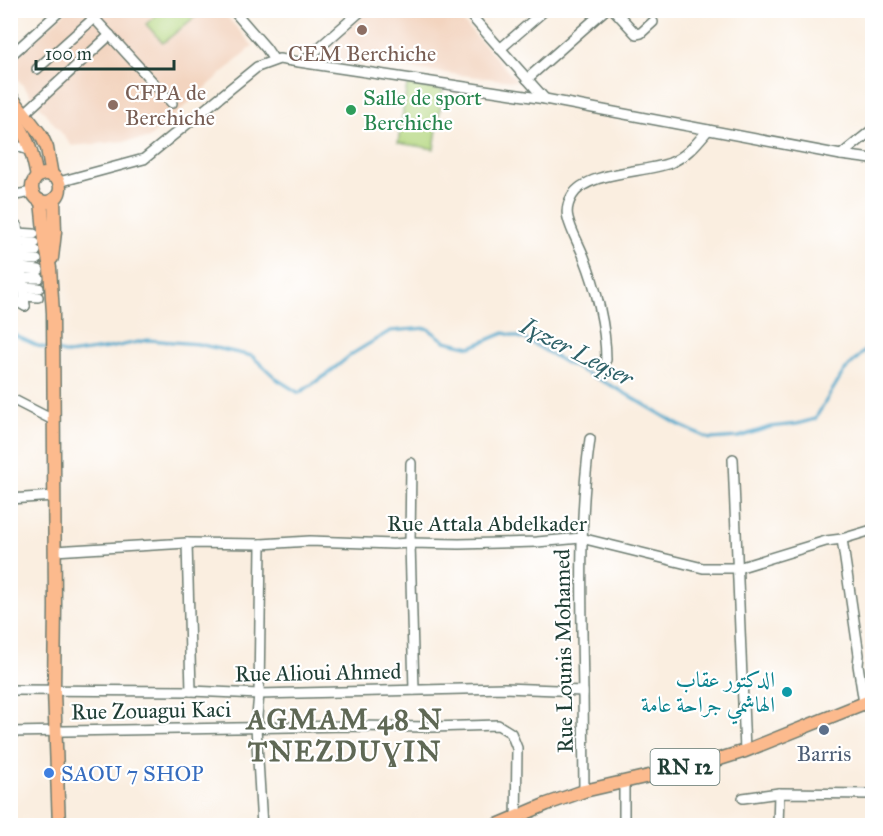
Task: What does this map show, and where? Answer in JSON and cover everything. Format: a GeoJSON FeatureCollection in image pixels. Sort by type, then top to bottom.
{"type":"FeatureCollection","features":[{"type":"Feature","properties":{"kind":"main road"},"geometry":{"type":"LineString","coordinates":[[10,95],[41,135],[59,191],[54,199],[54,240],[39,265]]}},
{"type":"Feature","properties":{"kind":"main road"},"geometry":{"type":"LineString","coordinates":[[10,113],[22,130],[32,151],[37,177]]}},
{"type":"Feature","properties":{"kind":"main road"},"geometry":{"type":"LineString","coordinates":[[54,199],[41,201],[32,192],[33,183],[37,177],[43,174],[55,179]]}},
{"type":"Feature","properties":{"kind":"main road"},"geometry":{"type":"LineString","coordinates":[[41,201],[45,241],[39,265],[52,313],[54,691],[58,825]]}},
{"type":"Feature","properties":{"kind":"main road","name":"RN 12"},"geometry":{"type":"LineString","coordinates":[[495,825],[515,821],[584,791],[710,762],[745,751],[868,702]]}},
{"type":"Feature","properties":{"kind":"street"},"geometry":{"type":"LineString","coordinates":[[10,56],[61,10]]}},
{"type":"Feature","properties":{"kind":"street"},"geometry":{"type":"LineString","coordinates":[[233,10],[274,60]]}},
{"type":"Feature","properties":{"kind":"street"},"geometry":{"type":"LineString","coordinates":[[304,61],[362,10]]}},
{"type":"Feature","properties":{"kind":"street"},"geometry":{"type":"LineString","coordinates":[[466,10],[545,99]]}},
{"type":"Feature","properties":{"kind":"street"},"geometry":{"type":"LineString","coordinates":[[500,49],[545,10]]}},
{"type":"Feature","properties":{"kind":"street"},"geometry":{"type":"LineString","coordinates":[[527,79],[605,10]]}},
{"type":"Feature","properties":{"kind":"street"},"geometry":{"type":"LineString","coordinates":[[614,10],[636,34],[641,33],[653,22]]}},
{"type":"Feature","properties":{"kind":"street"},"geometry":{"type":"LineString","coordinates":[[37,69],[94,18],[172,103]]}},
{"type":"Feature","properties":{"kind":"street"},"geometry":{"type":"LineString","coordinates":[[25,113],[110,35]]}},
{"type":"Feature","properties":{"kind":"street"},"geometry":{"type":"LineString","coordinates":[[55,179],[144,159],[257,67],[279,58],[545,99],[841,155],[873,159]]}},
{"type":"Feature","properties":{"kind":"street"},"geometry":{"type":"LineString","coordinates":[[606,360],[605,331],[587,263],[568,221],[569,203],[573,194],[588,183],[669,163],[681,157],[708,130]]}},
{"type":"Feature","properties":{"kind":"street"},"geometry":{"type":"LineString","coordinates":[[841,155],[873,130]]}},
{"type":"Feature","properties":{"kind":"street"},"geometry":{"type":"LineString","coordinates":[[10,144],[32,151]]}},
{"type":"Feature","properties":{"kind":"street"},"geometry":{"type":"LineString","coordinates":[[10,196],[32,192]]}},
{"type":"Feature","properties":{"kind":"street"},"geometry":{"type":"LineString","coordinates":[[10,221],[17,226],[25,306],[10,298]]}},
{"type":"Feature","properties":{"kind":"street"},"geometry":{"type":"LineString","coordinates":[[21,264],[39,265]]}},
{"type":"Feature","properties":{"kind":"street"},"geometry":{"type":"LineString","coordinates":[[21,264],[39,265]]}},
{"type":"Feature","properties":{"kind":"street"},"geometry":{"type":"LineString","coordinates":[[21,264],[39,265]]}},
{"type":"Feature","properties":{"kind":"street"},"geometry":{"type":"LineString","coordinates":[[21,264],[39,265]]}},
{"type":"Feature","properties":{"kind":"street"},"geometry":{"type":"LineString","coordinates":[[10,398],[53,420]]}},
{"type":"Feature","properties":{"kind":"street","name":"Rue Lounis Mohamed"},"geometry":{"type":"LineString","coordinates":[[584,791],[581,538],[590,439]]}},
{"type":"Feature","properties":{"kind":"street"},"geometry":{"type":"LineString","coordinates":[[733,459],[745,751]]}},
{"type":"Feature","properties":{"kind":"street"},"geometry":{"type":"LineString","coordinates":[[411,464],[410,543],[414,690]]}},
{"type":"Feature","properties":{"kind":"street"},"geometry":{"type":"LineString","coordinates":[[10,499],[54,496]]}},
{"type":"Feature","properties":{"kind":"street","name":"Rue Attala Abdelkader"},"geometry":{"type":"LineString","coordinates":[[54,551],[187,543],[261,544],[310,540],[459,544],[537,542],[581,538],[703,568],[738,568],[826,541],[873,530]]}},
{"type":"Feature","properties":{"kind":"street"},"geometry":{"type":"LineString","coordinates":[[842,539],[859,655],[858,665],[868,702]]}},
{"type":"Feature","properties":{"kind":"street"},"geometry":{"type":"LineString","coordinates":[[187,543],[191,691]]}},
{"type":"Feature","properties":{"kind":"street"},"geometry":{"type":"LineString","coordinates":[[261,544],[259,694],[256,727],[262,825]]}},
{"type":"Feature","properties":{"kind":"street","name":"Rue Alioui Ahmed"},"geometry":{"type":"LineString","coordinates":[[10,690],[191,691],[259,694],[504,688],[582,691],[584,791]]}},
{"type":"Feature","properties":{"kind":"street","name":"Rue Zouagui Kaci"},"geometry":{"type":"LineString","coordinates":[[10,732],[498,725],[511,733],[517,748],[515,821]]}},
{"type":"Feature","properties":{"kind":"street"},"geometry":{"type":"LineString","coordinates":[[624,782],[624,825]]}},
{"type":"Feature","properties":{"kind":"street"},"geometry":{"type":"LineString","coordinates":[[743,798],[779,793],[873,794]]}},
{"type":"Feature","properties":{"kind":"street"},"geometry":{"type":"LineString","coordinates":[[778,825],[779,793]]}},
{"type":"Feature","properties":{"kind":"shaded area","name":"CFPA de Berchiche"},"geometry":{"type":"Polygon","coordinates":[[[67,11],[222,11],[253,46],[148,139],[72,146],[11,71],[11,62],[67,11]]]}},
{"type":"Feature","properties":{"kind":"shaded area"},"geometry":{"type":"Polygon","coordinates":[[[368,11],[453,11],[518,82],[316,57],[368,11]]]}},
{"type":"Feature","properties":{"kind":"green space"},"geometry":{"type":"Polygon","coordinates":[[[161,11],[202,11],[163,43],[146,24],[161,11]]]}},
{"type":"Feature","properties":{"kind":"green space"},"geometry":{"type":"Polygon","coordinates":[[[407,85],[443,90],[434,149],[398,143],[407,85]]]}},
{"type":"Feature","properties":{"kind":"waterway","name":"Iɣzer Leqṣer"},"geometry":{"type":"LineString","coordinates":[[57,351],[68,354],[148,340],[198,344],[252,356],[278,380],[299,393],[352,354],[390,331],[427,328],[445,341],[471,347],[504,333],[525,339],[679,425],[710,439],[739,437],[770,427],[815,419],[844,371],[872,344]]}},
{"type":"Feature","properties":{"kind":"waterway","name":"Iɣzer Leqṣer"},"geometry":{"type":"LineString","coordinates":[[10,333],[50,349]]}},
{"type":"Feature","properties":{"kind":"place","name":"CEM Berchiche"},"geometry":{"type":"Point","coordinates":[362,30]}},
{"type":"Feature","properties":{"kind":"place","name":"CFPA de Berchiche"},"geometry":{"type":"Point","coordinates":[113,105]}},
{"type":"Feature","properties":{"kind":"place","name":"Salle de sport Berchiche"},"geometry":{"type":"Point","coordinates":[351,110]}},
{"type":"Feature","properties":{"kind":"place","name":"الدكتور عقاب الهاشمي جراحة عامة"},"geometry":{"type":"Point","coordinates":[787,692]}},
{"type":"Feature","properties":{"kind":"place","name":"Barris"},"geometry":{"type":"Point","coordinates":[824,730]}},
{"type":"Feature","properties":{"kind":"place","name":"SAOU 7 SHOP"},"geometry":{"type":"Point","coordinates":[49,773]}},
{"type":"Feature","properties":{"kind":"district","name":"AGMAM 48 N TNEZDUƔIN"},"geometry":{"type":"Point","coordinates":[345,735]}}]}
